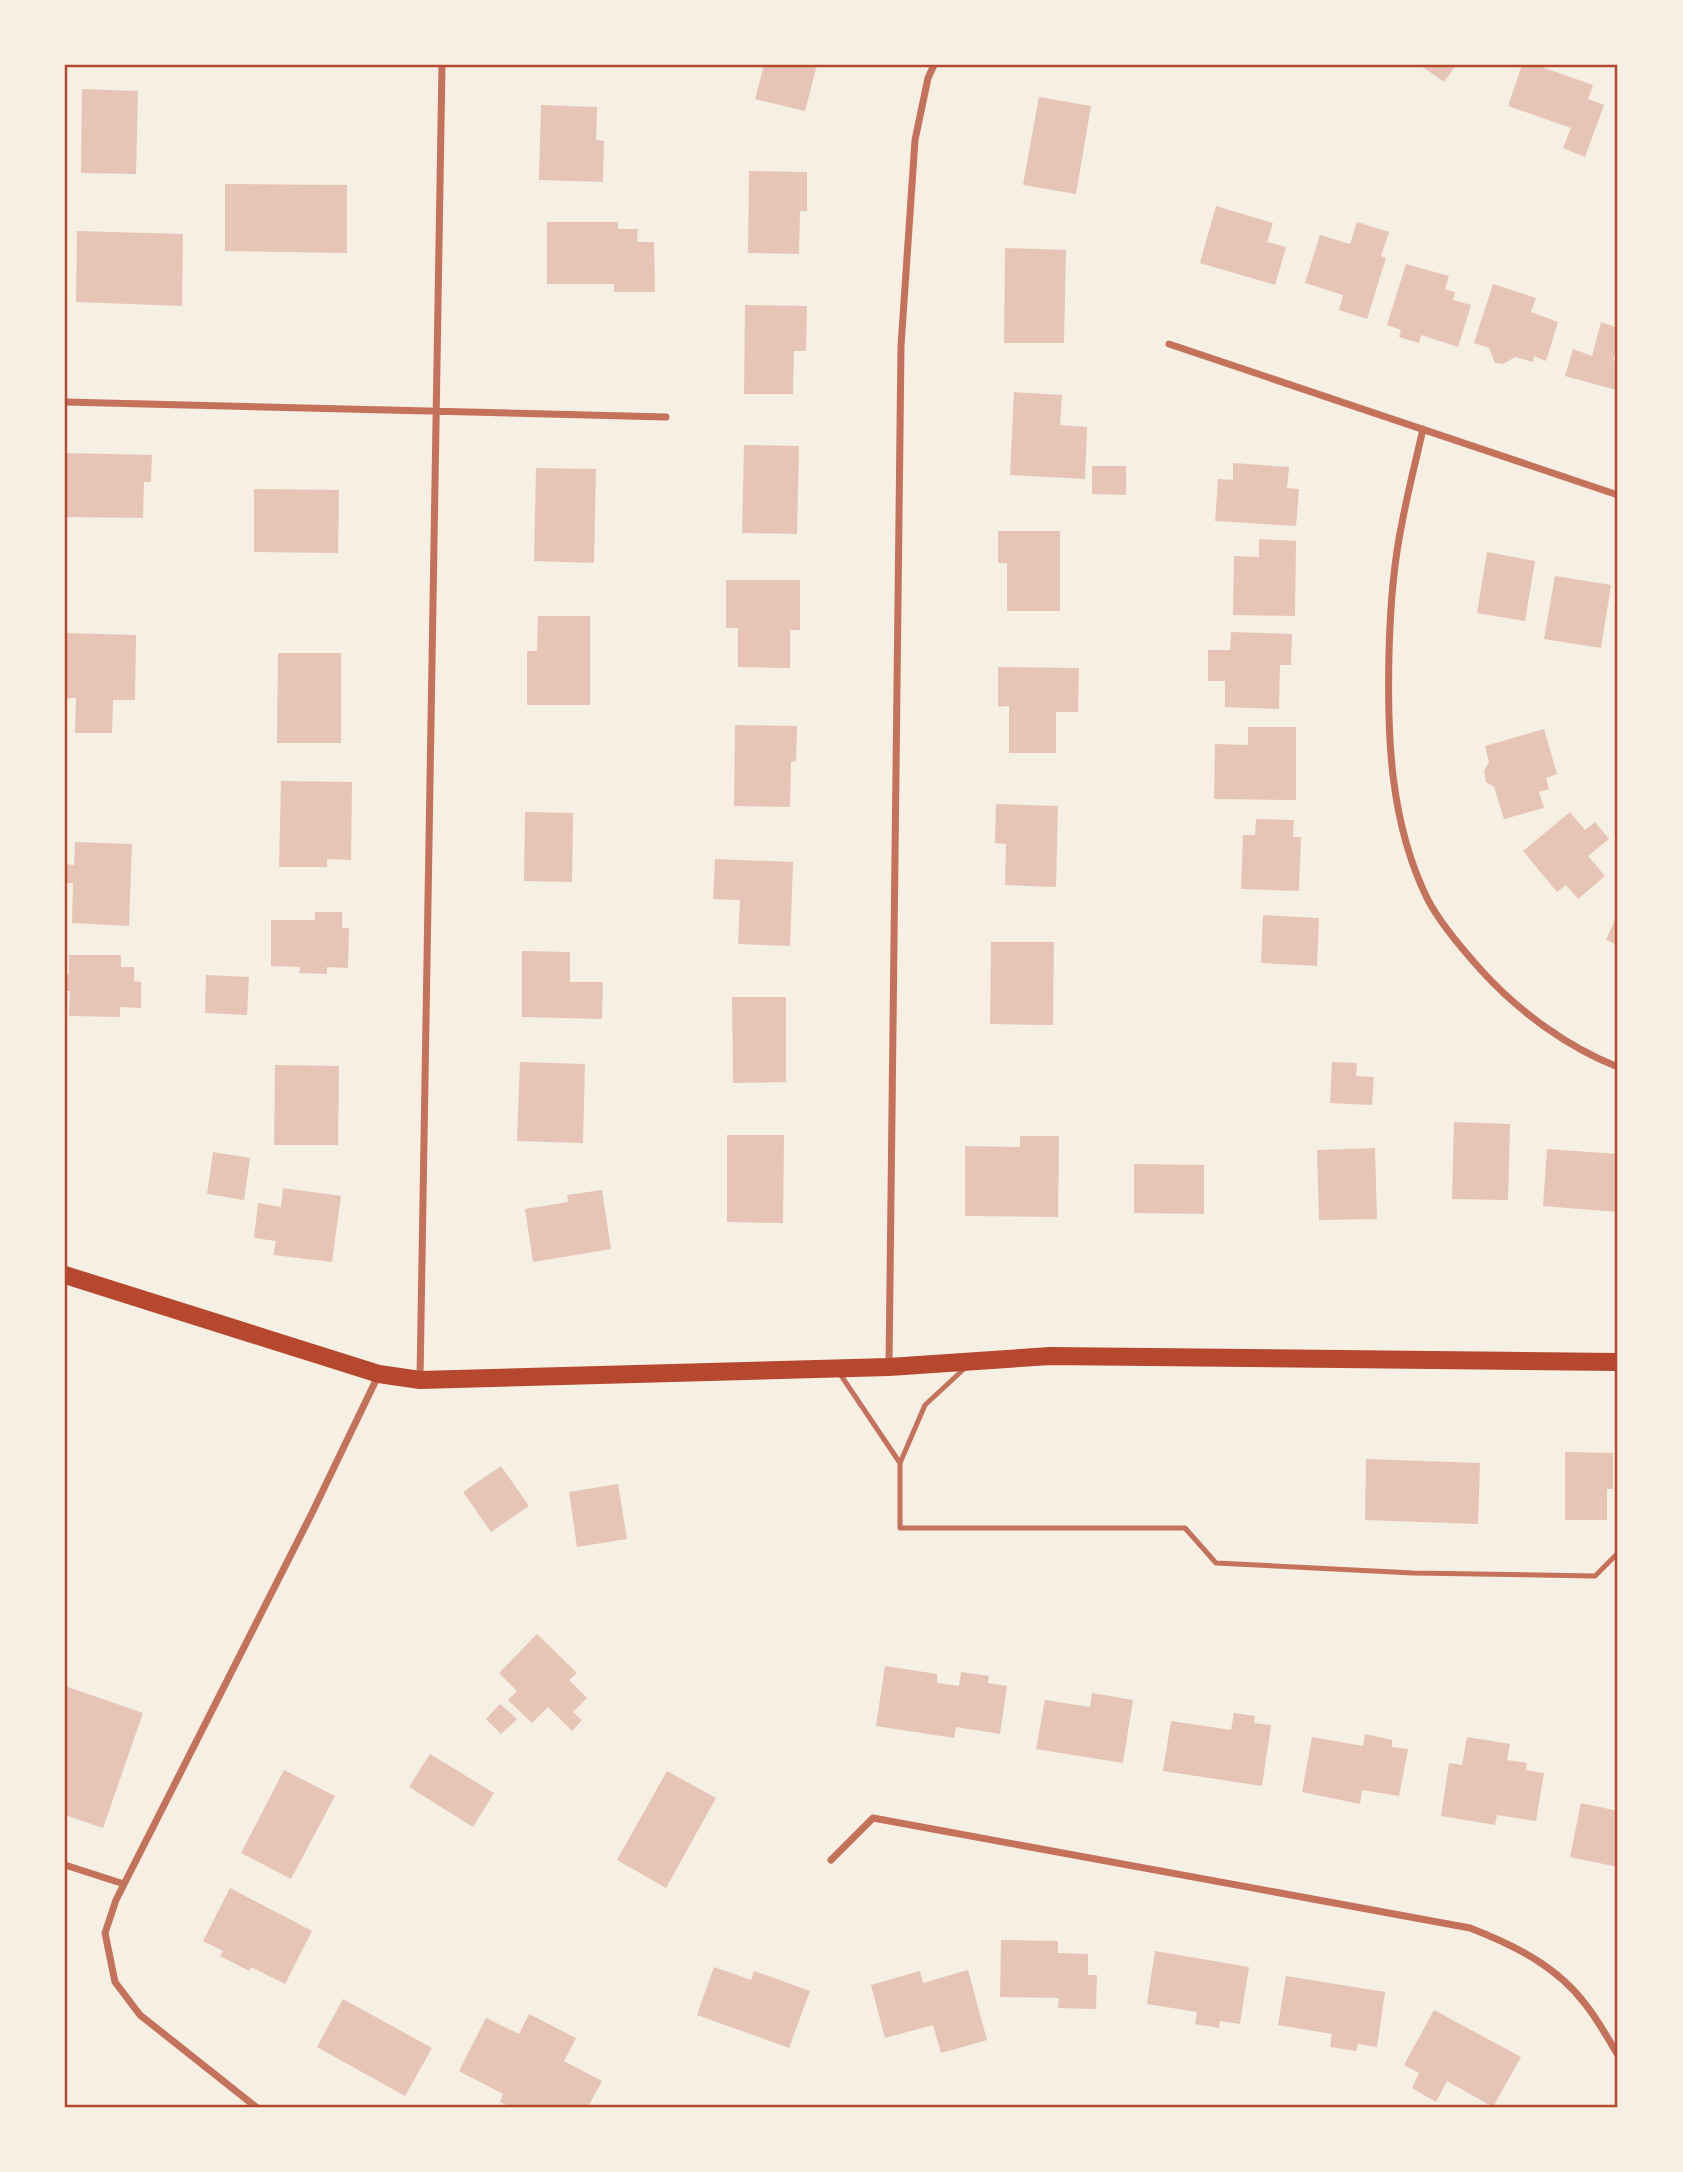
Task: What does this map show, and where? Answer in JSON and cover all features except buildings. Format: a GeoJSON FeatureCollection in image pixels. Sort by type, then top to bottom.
{"type":"FeatureCollection","features":[{"type":"Feature","properties":{"kind":"main road"},"geometry":{"type":"LineString","coordinates":[[65,1275],[379,1374],[420,1380],[889,1367],[1050,1356],[1618,1362]]}},
{"type":"Feature","properties":{"kind":"street"},"geometry":{"type":"LineString","coordinates":[[420,1380],[442,65]]}},
{"type":"Feature","properties":{"kind":"street"},"geometry":{"type":"LineString","coordinates":[[889,1367],[901,346],[915,139],[928,78],[934,65]]}},
{"type":"Feature","properties":{"kind":"street"},"geometry":{"type":"LineString","coordinates":[[1169,344],[1618,495]]}},
{"type":"Feature","properties":{"kind":"street"},"geometry":{"type":"LineString","coordinates":[[65,402],[666,417]]}},
{"type":"Feature","properties":{"kind":"street"},"geometry":{"type":"LineString","coordinates":[[1423,429],[1401,524],[1390,604],[1388,702],[1393,784],[1405,844],[1428,900],[1465,951],[1503,995],[1585,1052],[1618,1067]]}},
{"type":"Feature","properties":{"kind":"street"},"geometry":{"type":"LineString","coordinates":[[256,2107],[140,2015],[115,1982],[105,1933],[116,1900],[312,1513],[379,1374]]}},
{"type":"Feature","properties":{"kind":"street"},"geometry":{"type":"LineString","coordinates":[[831,1860],[873,1818],[1470,1928],[1513,1945],[1549,1968],[1585,2003],[1618,2055]]}},
{"type":"Feature","properties":{"kind":"street"},"geometry":{"type":"LineString","coordinates":[[65,1865],[124,1884]]}},
{"type":"Feature","properties":{"kind":"lane"},"geometry":{"type":"LineString","coordinates":[[972,1361],[925,1405],[900,1463],[900,1528],[1185,1528],[1216,1563],[1413,1573],[1595,1576],[1618,1553]]}},
{"type":"Feature","properties":{"kind":"lane"},"geometry":{"type":"LineString","coordinates":[[836,1368],[900,1463]]}}]}
